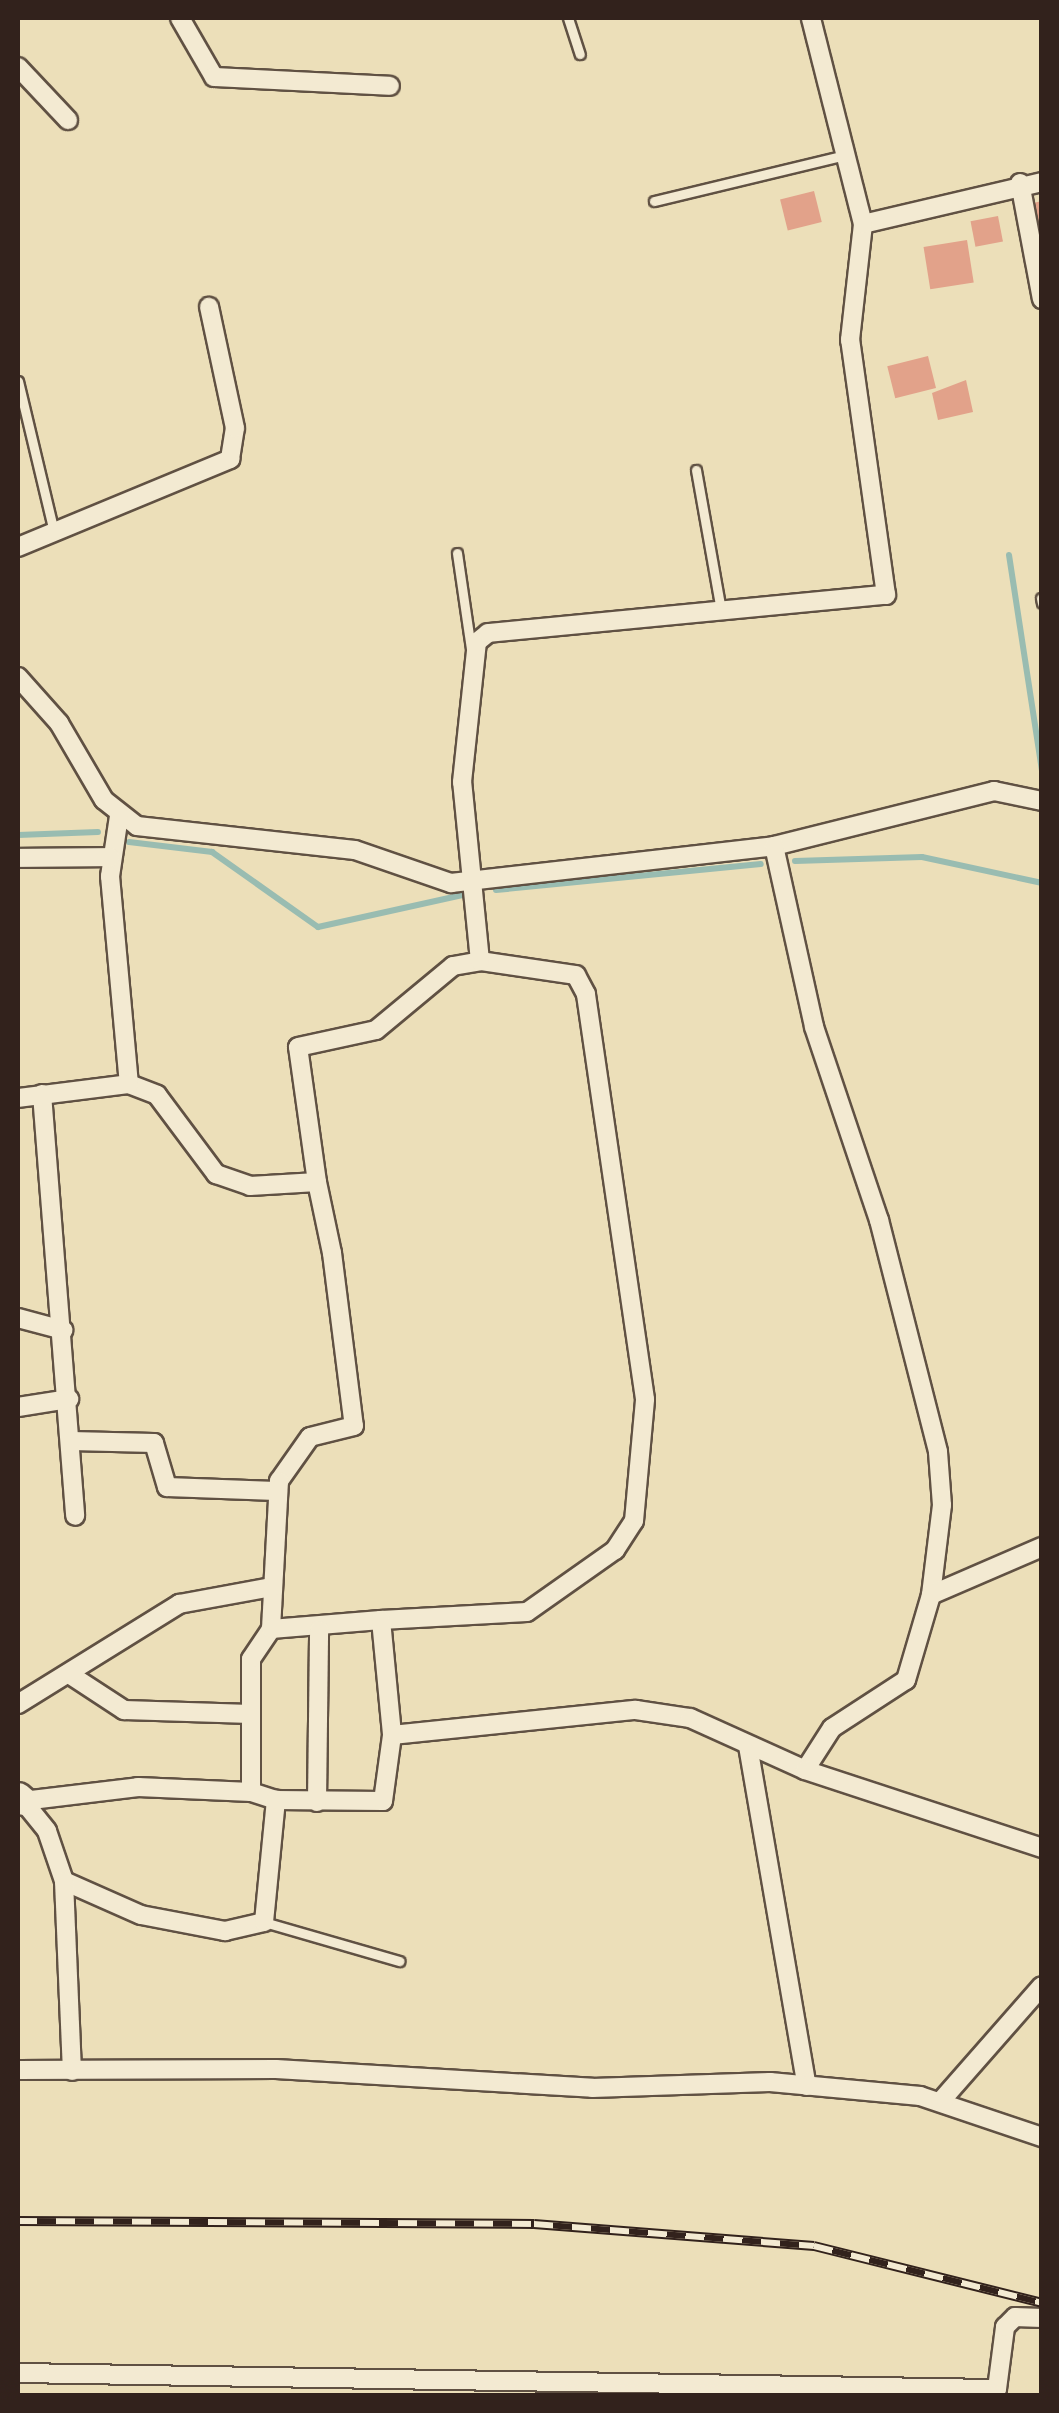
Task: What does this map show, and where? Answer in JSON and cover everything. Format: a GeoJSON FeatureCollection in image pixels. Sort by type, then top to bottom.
{"type":"FeatureCollection","features":[{"type":"Feature","properties":{"kind":"street"},"geometry":{"type":"LineString","coordinates":[[180,18],[214,77],[390,86]]}},
{"type":"Feature","properties":{"kind":"street"},"geometry":{"type":"LineString","coordinates":[[480,960],[462,782],[472,654],[488,633],[886,596],[850,340],[864,224],[811,18]]}},
{"type":"Feature","properties":{"kind":"street"},"geometry":{"type":"LineString","coordinates":[[18,67],[68,120]]}},
{"type":"Feature","properties":{"kind":"street"},"geometry":{"type":"LineString","coordinates":[[864,224],[1020,183],[1042,182]]}},
{"type":"Feature","properties":{"kind":"street"},"geometry":{"type":"LineString","coordinates":[[1020,183],[1042,299]]}},
{"type":"Feature","properties":{"kind":"street"},"geometry":{"type":"LineString","coordinates":[[18,547],[230,459],[235,428],[209,307]]}},
{"type":"Feature","properties":{"kind":"street"},"geometry":{"type":"LineString","coordinates":[[18,677],[119,816],[195,837],[355,850],[434,880],[475,881],[774,846],[964,795],[1042,801]]}},
{"type":"Feature","properties":{"kind":"street"},"geometry":{"type":"LineString","coordinates":[[119,816],[110,857],[129,1084]]}},
{"type":"Feature","properties":{"kind":"street"},"geometry":{"type":"LineString","coordinates":[[774,846],[814,1027],[878,1220],[938,1452],[942,1505],[930,1595],[906,1680],[832,1728],[805,1770]]}},
{"type":"Feature","properties":{"kind":"street"},"geometry":{"type":"LineString","coordinates":[[18,858],[110,857]]}},
{"type":"Feature","properties":{"kind":"street"},"geometry":{"type":"LineString","coordinates":[[251,1792],[253,1648],[271,1628],[276,1491],[301,1444],[354,1426],[298,1046],[376,1030],[453,966],[480,960],[576,975],[586,994],[645,1399],[634,1521],[614,1550],[528,1612],[381,1620],[319,1630],[271,1628]]}},
{"type":"Feature","properties":{"kind":"street"},"geometry":{"type":"LineString","coordinates":[[18,1098],[129,1084],[157,1095],[216,1174],[250,1186],[317,1182]]}},
{"type":"Feature","properties":{"kind":"street"},"geometry":{"type":"LineString","coordinates":[[42,1094],[76,1516]]}},
{"type":"Feature","properties":{"kind":"street"},"geometry":{"type":"LineString","coordinates":[[18,1318],[63,1330]]}},
{"type":"Feature","properties":{"kind":"street"},"geometry":{"type":"LineString","coordinates":[[18,1407],[69,1399]]}},
{"type":"Feature","properties":{"kind":"street"},"geometry":{"type":"LineString","coordinates":[[71,1440],[154,1444],[167,1487],[276,1491]]}},
{"type":"Feature","properties":{"kind":"street"},"geometry":{"type":"LineString","coordinates":[[930,1595],[1042,1547]]}},
{"type":"Feature","properties":{"kind":"street"},"geometry":{"type":"LineString","coordinates":[[18,1704],[179,1604],[272,1587]]}},
{"type":"Feature","properties":{"kind":"street"},"geometry":{"type":"LineString","coordinates":[[19,1800],[138,1787],[251,1792],[276,1800],[317,1802],[388,1796],[392,1735],[381,1620]]}},
{"type":"Feature","properties":{"kind":"street"},"geometry":{"type":"LineString","coordinates":[[317,1802],[319,1630]]}},
{"type":"Feature","properties":{"kind":"street"},"geometry":{"type":"LineString","coordinates":[[68,1674],[124,1710],[251,1714]]}},
{"type":"Feature","properties":{"kind":"street"},"geometry":{"type":"LineString","coordinates":[[392,1735],[652,1710],[805,1770],[1041,1846]]}},
{"type":"Feature","properties":{"kind":"street"},"geometry":{"type":"LineString","coordinates":[[748,1746],[807,2086]]}},
{"type":"Feature","properties":{"kind":"street"},"geometry":{"type":"LineString","coordinates":[[19,1800],[47,1831],[64,1881],[72,2071]]}},
{"type":"Feature","properties":{"kind":"street"},"geometry":{"type":"LineString","coordinates":[[64,1881],[170,1922],[225,1931],[264,1922],[276,1800]]}},
{"type":"Feature","properties":{"kind":"street"},"geometry":{"type":"LineString","coordinates":[[940,2102],[1042,1986]]}},
{"type":"Feature","properties":{"kind":"street"},"geometry":{"type":"LineString","coordinates":[[18,2070],[807,2086],[940,2102],[1042,2137]]}},
{"type":"Feature","properties":{"kind":"street"},"geometry":{"type":"LineString","coordinates":[[18,2374],[997,2389],[1005,2326],[1015,2317],[1042,2318]]}},
{"type":"Feature","properties":{"kind":"lane"},"geometry":{"type":"LineString","coordinates":[[568,18],[580,54]]}},
{"type":"Feature","properties":{"kind":"lane"},"geometry":{"type":"LineString","coordinates":[[654,201],[844,155]]}},
{"type":"Feature","properties":{"kind":"lane"},"geometry":{"type":"LineString","coordinates":[[18,382],[54,532]]}},
{"type":"Feature","properties":{"kind":"lane"},"geometry":{"type":"LineString","coordinates":[[696,470],[721,611]]}},
{"type":"Feature","properties":{"kind":"lane"},"geometry":{"type":"LineString","coordinates":[[457,552],[472,654]]}},
{"type":"Feature","properties":{"kind":"lane"},"geometry":{"type":"LineString","coordinates":[[264,1922],[398,1961]]}},
{"type":"Feature","properties":{"kind":"building"},"geometry":{"type":"Polygon","coordinates":[[[814,191],[822,222],[788,231],[780,199],[814,191]]]}},
{"type":"Feature","properties":{"kind":"building"},"geometry":{"type":"Polygon","coordinates":[[[1042,201],[1042,242],[1038,243],[1029,204],[1042,201]]]}},
{"type":"Feature","properties":{"kind":"building"},"geometry":{"type":"Polygon","coordinates":[[[998,216],[1003,242],[975,247],[971,221],[998,216]]]}},
{"type":"Feature","properties":{"kind":"building"},"geometry":{"type":"Polygon","coordinates":[[[967,240],[974,282],[930,289],[924,247],[967,240]]]}},
{"type":"Feature","properties":{"kind":"building"},"geometry":{"type":"Polygon","coordinates":[[[928,356],[936,388],[895,398],[887,366],[928,356]]]}},
{"type":"Feature","properties":{"kind":"building"},"geometry":{"type":"Polygon","coordinates":[[[966,380],[973,412],[938,420],[932,393],[966,380]]]}},
{"type":"Feature","properties":{"kind":"waterway"},"geometry":{"type":"LineString","coordinates":[[1009,555],[1042,770]]}},
{"type":"Feature","properties":{"kind":"waterway"},"geometry":{"type":"LineString","coordinates":[[18,835],[98,832]]}},
{"type":"Feature","properties":{"kind":"waterway"},"geometry":{"type":"LineString","coordinates":[[129,842],[212,852],[318,927],[462,895]]}},
{"type":"Feature","properties":{"kind":"waterway"},"geometry":{"type":"LineString","coordinates":[[795,861],[922,857],[1042,883]]}},
{"type":"Feature","properties":{"kind":"waterway"},"geometry":{"type":"LineString","coordinates":[[496,890],[761,864]]}},
{"type":"Feature","properties":{"kind":"railway"},"geometry":{"type":"LineString","coordinates":[[18,2221],[534,2224],[814,2246],[1042,2303]]}}]}
